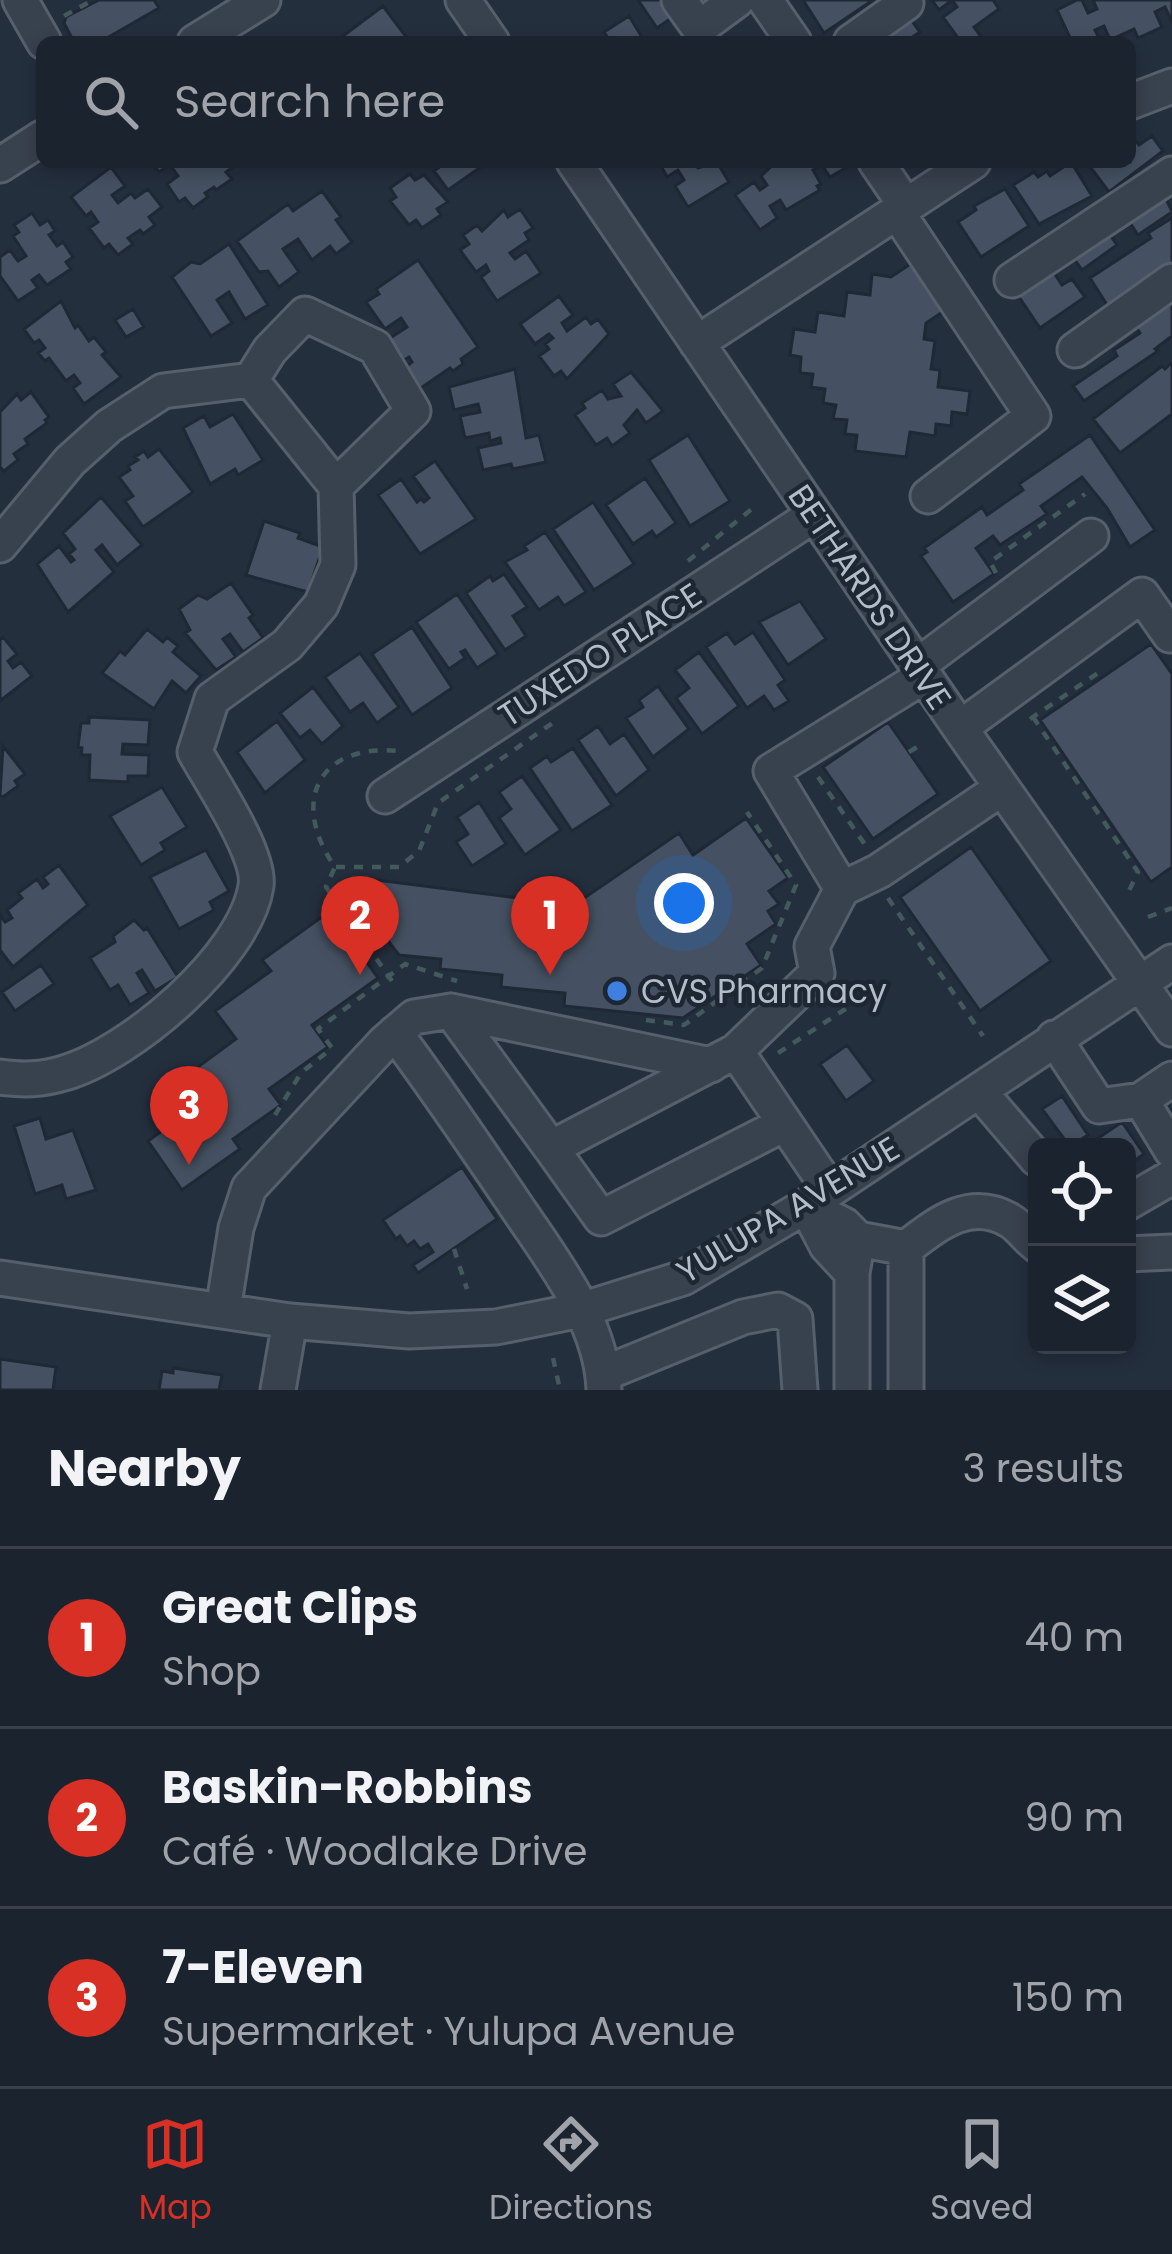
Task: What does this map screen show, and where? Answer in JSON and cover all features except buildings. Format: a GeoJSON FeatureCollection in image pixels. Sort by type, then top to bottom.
{"type":"FeatureCollection","features":[{"type":"Feature","properties":{"kind":"street"},"geometry":{"type":"LineString","coordinates":[[0,9],[18,0],[49,32]]}},
{"type":"Feature","properties":{"kind":"street"},"geometry":{"type":"LineString","coordinates":[[205,36],[263,0]]}},
{"type":"Feature","properties":{"kind":"street"},"geometry":{"type":"LineString","coordinates":[[464,0],[488,36]]}},
{"type":"Feature","properties":{"kind":"street"},"geometry":{"type":"LineString","coordinates":[[679,0],[699,28],[762,1],[789,36]]}},
{"type":"Feature","properties":{"kind":"street"},"geometry":{"type":"LineString","coordinates":[[858,36],[903,0]]}},
{"type":"Feature","properties":{"kind":"street"},"geometry":{"type":"LineString","coordinates":[[1136,100],[1172,86]]}},
{"type":"Feature","properties":{"kind":"street"},"geometry":{"type":"LineString","coordinates":[[0,165],[36,142]]}},
{"type":"Feature","properties":{"kind":"street","name":"BETHARDS DRIVE"},"geometry":{"type":"LineString","coordinates":[[578,168],[1172,1029]]}},
{"type":"Feature","properties":{"kind":"street"},"geometry":{"type":"LineString","coordinates":[[879,168],[1033,416],[928,496]]}},
{"type":"Feature","properties":{"kind":"street"},"geometry":{"type":"LineString","coordinates":[[697,344],[964,168]]}},
{"type":"Feature","properties":{"kind":"street"},"geometry":{"type":"LineString","coordinates":[[1012,280],[1172,174]]}},
{"type":"Feature","properties":{"kind":"street"},"geometry":{"type":"LineString","coordinates":[[1075,350],[1172,281]]}},
{"type":"Feature","properties":{"kind":"street"},"geometry":{"type":"LineString","coordinates":[[0,545],[70,460],[109,426],[164,392],[251,380],[270,350],[304,314],[375,347],[413,411],[336,486]]}},
{"type":"Feature","properties":{"kind":"street"},"geometry":{"type":"LineString","coordinates":[[0,1077],[28,1081],[68,1072],[131,1035],[212,970],[247,914],[257,881],[249,853],[196,752],[212,699],[287,645],[321,605],[338,565],[336,486],[251,380]]}},
{"type":"Feature","properties":{"kind":"street","name":"TUXEDO PLACE"},"geometry":{"type":"LineString","coordinates":[[386,796],[814,515]]}},
{"type":"Feature","properties":{"kind":"street"},"geometry":{"type":"LineString","coordinates":[[842,889],[771,771],[921,671],[1090,536]]}},
{"type":"Feature","properties":{"kind":"street"},"geometry":{"type":"LineString","coordinates":[[960,728],[1142,595],[1170,635]]}},
{"type":"Feature","properties":{"kind":"street"},"geometry":{"type":"LineString","coordinates":[[551,1148],[738,1059],[817,973],[812,946],[842,889],[1002,788]]}},
{"type":"Feature","properties":{"kind":"street","name":"YULUPA AVENUE"},"geometry":{"type":"LineString","coordinates":[[0,1278],[290,1322],[409,1331],[496,1327],[581,1310],[683,1278],[818,1198],[1172,962]]}},
{"type":"Feature","properties":{"kind":"street"},"geometry":{"type":"LineString","coordinates":[[451,1011],[601,1218],[782,1125]]}},
{"type":"Feature","properties":{"kind":"street"},"geometry":{"type":"LineString","coordinates":[[224,1310],[236,1228],[249,1188],[395,1033],[414,1017],[451,1011],[738,1059],[782,1125],[818,1198],[844,1225],[855,1256],[852,1390]]}},
{"type":"Feature","properties":{"kind":"street"},"geometry":{"type":"LineString","coordinates":[[395,1033],[458,1120],[581,1310],[603,1382],[731,1322],[778,1310],[795,1319],[800,1390]]}},
{"type":"Feature","properties":{"kind":"street"},"geometry":{"type":"LineString","coordinates":[[1054,1038],[1099,1106],[1141,1100],[1172,1079]]}},
{"type":"Feature","properties":{"kind":"street"},"geometry":{"type":"LineString","coordinates":[[979,1090],[1028,1148]]}},
{"type":"Feature","properties":{"kind":"street"},"geometry":{"type":"LineString","coordinates":[[1141,1100],[1172,1151]]}},
{"type":"Feature","properties":{"kind":"street"},"geometry":{"type":"LineString","coordinates":[[1136,1198],[1172,1177]]}},
{"type":"Feature","properties":{"kind":"street"},"geometry":{"type":"LineString","coordinates":[[855,1256],[906,1248],[946,1216],[969,1213],[998,1215],[1028,1236]]}},
{"type":"Feature","properties":{"kind":"street"},"geometry":{"type":"LineString","coordinates":[[905,1390],[906,1248]]}},
{"type":"Feature","properties":{"kind":"street"},"geometry":{"type":"LineString","coordinates":[[1136,1254],[1172,1252]]}},
{"type":"Feature","properties":{"kind":"street"},"geometry":{"type":"LineString","coordinates":[[278,1390],[290,1322]]}},
{"type":"Feature","properties":{"kind":"path"},"geometry":{"type":"LineString","coordinates":[[49,32],[93,0]]}},
{"type":"Feature","properties":{"kind":"path"},"geometry":{"type":"LineString","coordinates":[[999,579],[990,562],[1084,494]]}},
{"type":"Feature","properties":{"kind":"path"},"geometry":{"type":"LineString","coordinates":[[1018,542],[1023,550]]}},
{"type":"Feature","properties":{"kind":"path"},"geometry":{"type":"LineString","coordinates":[[335,867],[399,867],[419,851],[438,803],[570,712]]}},
{"type":"Feature","properties":{"kind":"path"},"geometry":{"type":"LineString","coordinates":[[1033,717],[1138,872],[1127,896]]}},
{"type":"Feature","properties":{"kind":"path"},"geometry":{"type":"LineString","coordinates":[[909,752],[922,744]]}},
{"type":"Feature","properties":{"kind":"path"},"geometry":{"type":"LineString","coordinates":[[800,752],[876,864],[881,888],[983,1036]]}},
{"type":"Feature","properties":{"kind":"path"},"geometry":{"type":"LineString","coordinates":[[747,812],[796,885],[762,968],[750,977]]}},
{"type":"Feature","properties":{"kind":"path"},"geometry":{"type":"LineString","coordinates":[[1148,917],[1172,908]]}},
{"type":"Feature","properties":{"kind":"path"},"geometry":{"type":"LineString","coordinates":[[918,962],[927,956]]}},
{"type":"Feature","properties":{"kind":"path"},"geometry":{"type":"LineString","coordinates":[[738,1059],[868,995]]}},
{"type":"Feature","properties":{"kind":"path"},"geometry":{"type":"LineString","coordinates":[[454,1249],[466,1289]]}},
{"type":"Feature","properties":{"kind":"path"},"geometry":{"type":"LineString","coordinates":[[553,1358],[560,1390]]}},
{"type":"Feature","properties":{"kind":"place","name":"Baskin-Robbins"},"geometry":{"type":"Point","coordinates":[360,975]}},
{"type":"Feature","properties":{"kind":"place","name":"Great Clips"},"geometry":{"type":"Point","coordinates":[550,975]}},
{"type":"Feature","properties":{"kind":"place","name":"CVS Pharmacy"},"geometry":{"type":"Point","coordinates":[617,991]}},
{"type":"Feature","properties":{"kind":"place","name":"7-Eleven"},"geometry":{"type":"Point","coordinates":[189,1165]}}]}
